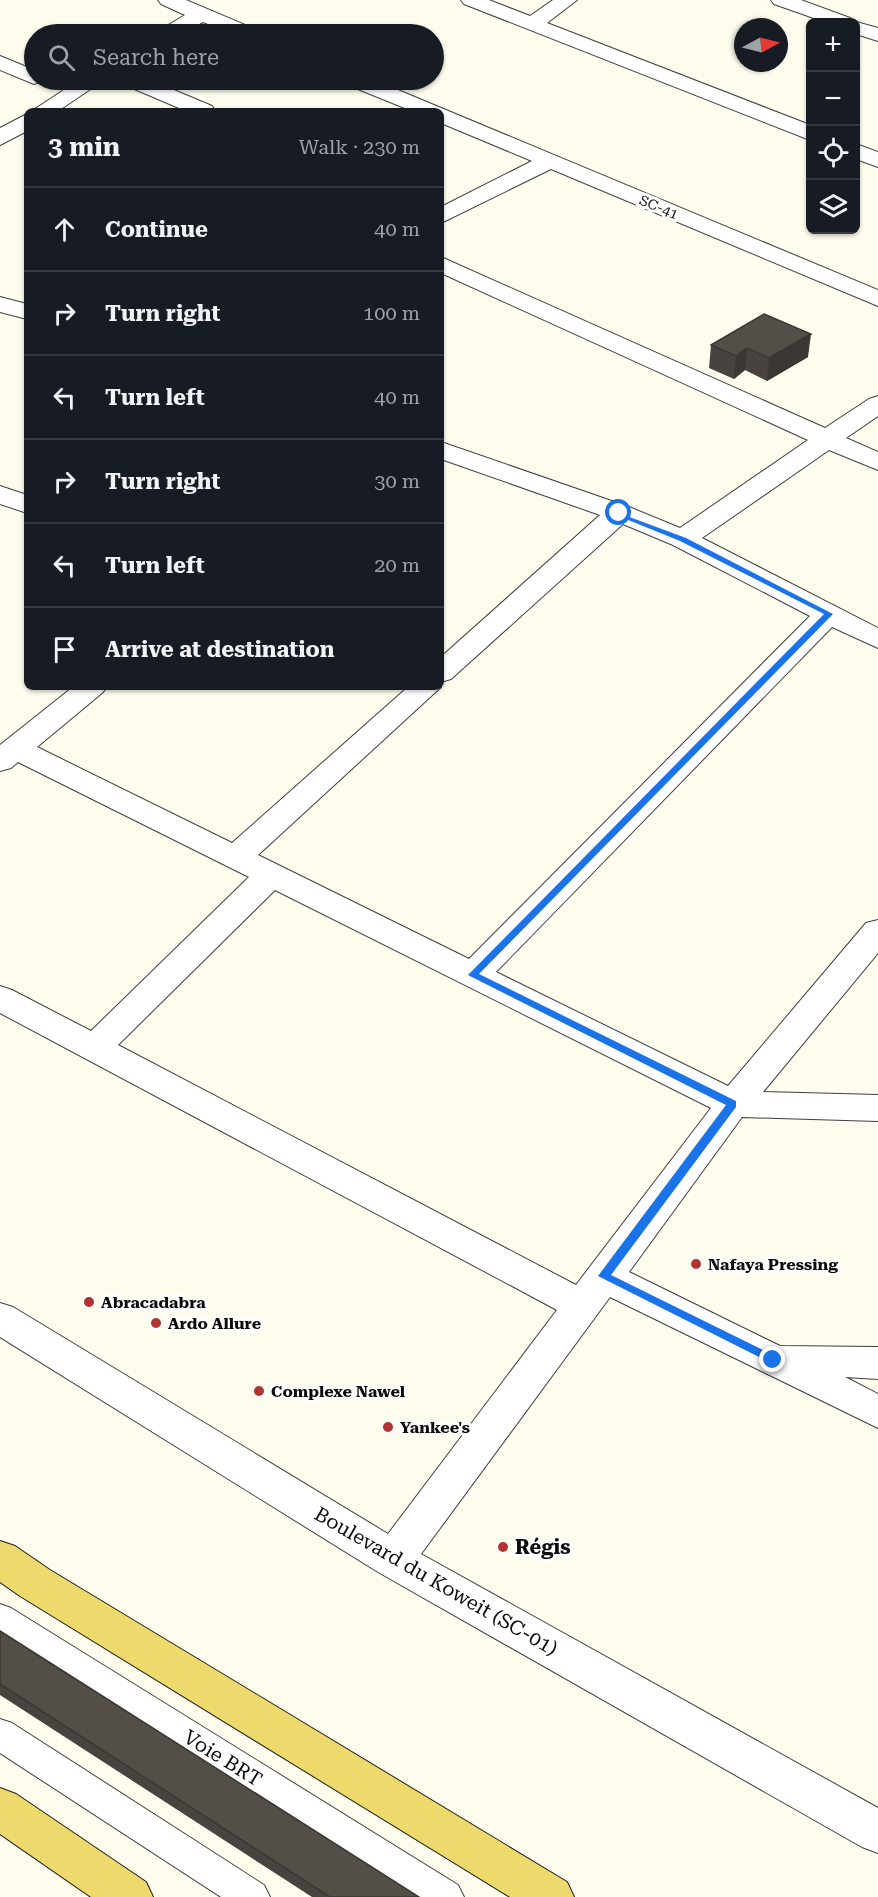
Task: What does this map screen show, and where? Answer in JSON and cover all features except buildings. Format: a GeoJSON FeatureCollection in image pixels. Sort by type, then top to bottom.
{"type":"FeatureCollection","features":[{"type":"Feature","properties":{"kind":"main road"},"geometry":{"type":"LineString","coordinates":[[0,1559],[35,1583],[551,1897]]}},
{"type":"Feature","properties":{"kind":"main road"},"geometry":{"type":"LineString","coordinates":[[0,1809],[130,1897]]}},
{"type":"Feature","properties":{"kind":"street"},"geometry":{"type":"LineString","coordinates":[[168,0],[226,24]]}},
{"type":"Feature","properties":{"kind":"street"},"geometry":{"type":"LineString","coordinates":[[471,0],[806,131]]}},
{"type":"Feature","properties":{"kind":"street"},"geometry":{"type":"LineString","coordinates":[[531,24],[567,0]]}},
{"type":"Feature","properties":{"kind":"street"},"geometry":{"type":"LineString","coordinates":[[781,0],[832,18]]}},
{"type":"Feature","properties":{"kind":"street"},"geometry":{"type":"LineString","coordinates":[[184,24],[201,14]]}},
{"type":"Feature","properties":{"kind":"street"},"geometry":{"type":"LineString","coordinates":[[860,29],[878,35]]}},
{"type":"Feature","properties":{"kind":"street"},"geometry":{"type":"LineString","coordinates":[[0,62],[24,73]]}},
{"type":"Feature","properties":{"kind":"street"},"geometry":{"type":"LineString","coordinates":[[62,90],[71,94]]}},
{"type":"Feature","properties":{"kind":"street"},"geometry":{"type":"LineString","coordinates":[[49,108],[77,90]]}},
{"type":"Feature","properties":{"kind":"street"},"geometry":{"type":"LineString","coordinates":[[156,90],[197,108]]}},
{"type":"Feature","properties":{"kind":"street"},"geometry":{"type":"LineString","coordinates":[[380,90],[424,108]]}},
{"type":"Feature","properties":{"kind":"street","name":"SC-41"},"geometry":{"type":"LineString","coordinates":[[444,116],[878,299]]}},
{"type":"Feature","properties":{"kind":"street"},"geometry":{"type":"LineString","coordinates":[[0,138],[24,123]]}},
{"type":"Feature","properties":{"kind":"street"},"geometry":{"type":"LineString","coordinates":[[860,153],[878,160]]}},
{"type":"Feature","properties":{"kind":"street"},"geometry":{"type":"LineString","coordinates":[[444,214],[550,161]]}},
{"type":"Feature","properties":{"kind":"street"},"geometry":{"type":"LineString","coordinates":[[444,265],[878,462]]}},
{"type":"Feature","properties":{"kind":"street"},"geometry":{"type":"LineString","coordinates":[[0,304],[24,311]]}},
{"type":"Feature","properties":{"kind":"street"},"geometry":{"type":"LineString","coordinates":[[683,540],[878,404]]}},
{"type":"Feature","properties":{"kind":"street"},"geometry":{"type":"LineString","coordinates":[[444,451],[619,513],[683,540],[878,639]]}},
{"type":"Feature","properties":{"kind":"street"},"geometry":{"type":"LineString","coordinates":[[0,494],[24,504]]}},
{"type":"Feature","properties":{"kind":"street"},"geometry":{"type":"LineString","coordinates":[[444,670],[619,513]]}},
{"type":"Feature","properties":{"kind":"street"},"geometry":{"type":"LineString","coordinates":[[472,975],[829,614]]}},
{"type":"Feature","properties":{"kind":"street"},"geometry":{"type":"LineString","coordinates":[[88,690],[8,755],[236,857],[733,1104],[878,1108]]}},
{"type":"Feature","properties":{"kind":"street"},"geometry":{"type":"LineString","coordinates":[[236,857],[423,690]]}},
{"type":"Feature","properties":{"kind":"street"},"geometry":{"type":"LineString","coordinates":[[94,1048],[271,875]]}},
{"type":"Feature","properties":{"kind":"street"},"geometry":{"type":"LineString","coordinates":[[393,1559],[733,1104],[878,932]]}},
{"type":"Feature","properties":{"kind":"street"},"geometry":{"type":"LineString","coordinates":[[0,998],[582,1306]]}},
{"type":"Feature","properties":{"kind":"street"},"geometry":{"type":"LineString","coordinates":[[603,1276],[878,1412]]}},
{"type":"Feature","properties":{"kind":"street","name":"Boulevard du Koweit (SC-01)"},"geometry":{"type":"LineString","coordinates":[[0,1318],[393,1559],[878,1832]]}},
{"type":"Feature","properties":{"kind":"street"},"geometry":{"type":"LineString","coordinates":[[773,1360],[878,1363]]}},
{"type":"Feature","properties":{"kind":"lane","name":"Voie BRT"},"geometry":{"type":"LineString","coordinates":[[0,1618],[446,1897]]}},
{"type":"Feature","properties":{"kind":"lane"},"geometry":{"type":"LineString","coordinates":[[0,1734],[252,1897]]}},
{"type":"Feature","properties":{"kind":"place","name":"Nafaya Pressing"},"geometry":{"type":"Point","coordinates":[696,1264]}},
{"type":"Feature","properties":{"kind":"place","name":"Abracadabra"},"geometry":{"type":"Point","coordinates":[89,1302]}},
{"type":"Feature","properties":{"kind":"place","name":"Ardo Allure"},"geometry":{"type":"Point","coordinates":[156,1323]}},
{"type":"Feature","properties":{"kind":"place","name":"Complexe Nawel"},"geometry":{"type":"Point","coordinates":[259,1391]}},
{"type":"Feature","properties":{"kind":"place","name":"Yankee's"},"geometry":{"type":"Point","coordinates":[388,1427]}},
{"type":"Feature","properties":{"kind":"place","name":"Régis"},"geometry":{"type":"Point","coordinates":[503,1547]}},
{"type":"Feature","properties":{"kind":"route"},"geometry":{"type":"LineString","coordinates":[[619,513],[683,540],[829,614],[472,975],[733,1104],[603,1276],[773,1360]]}}]}
